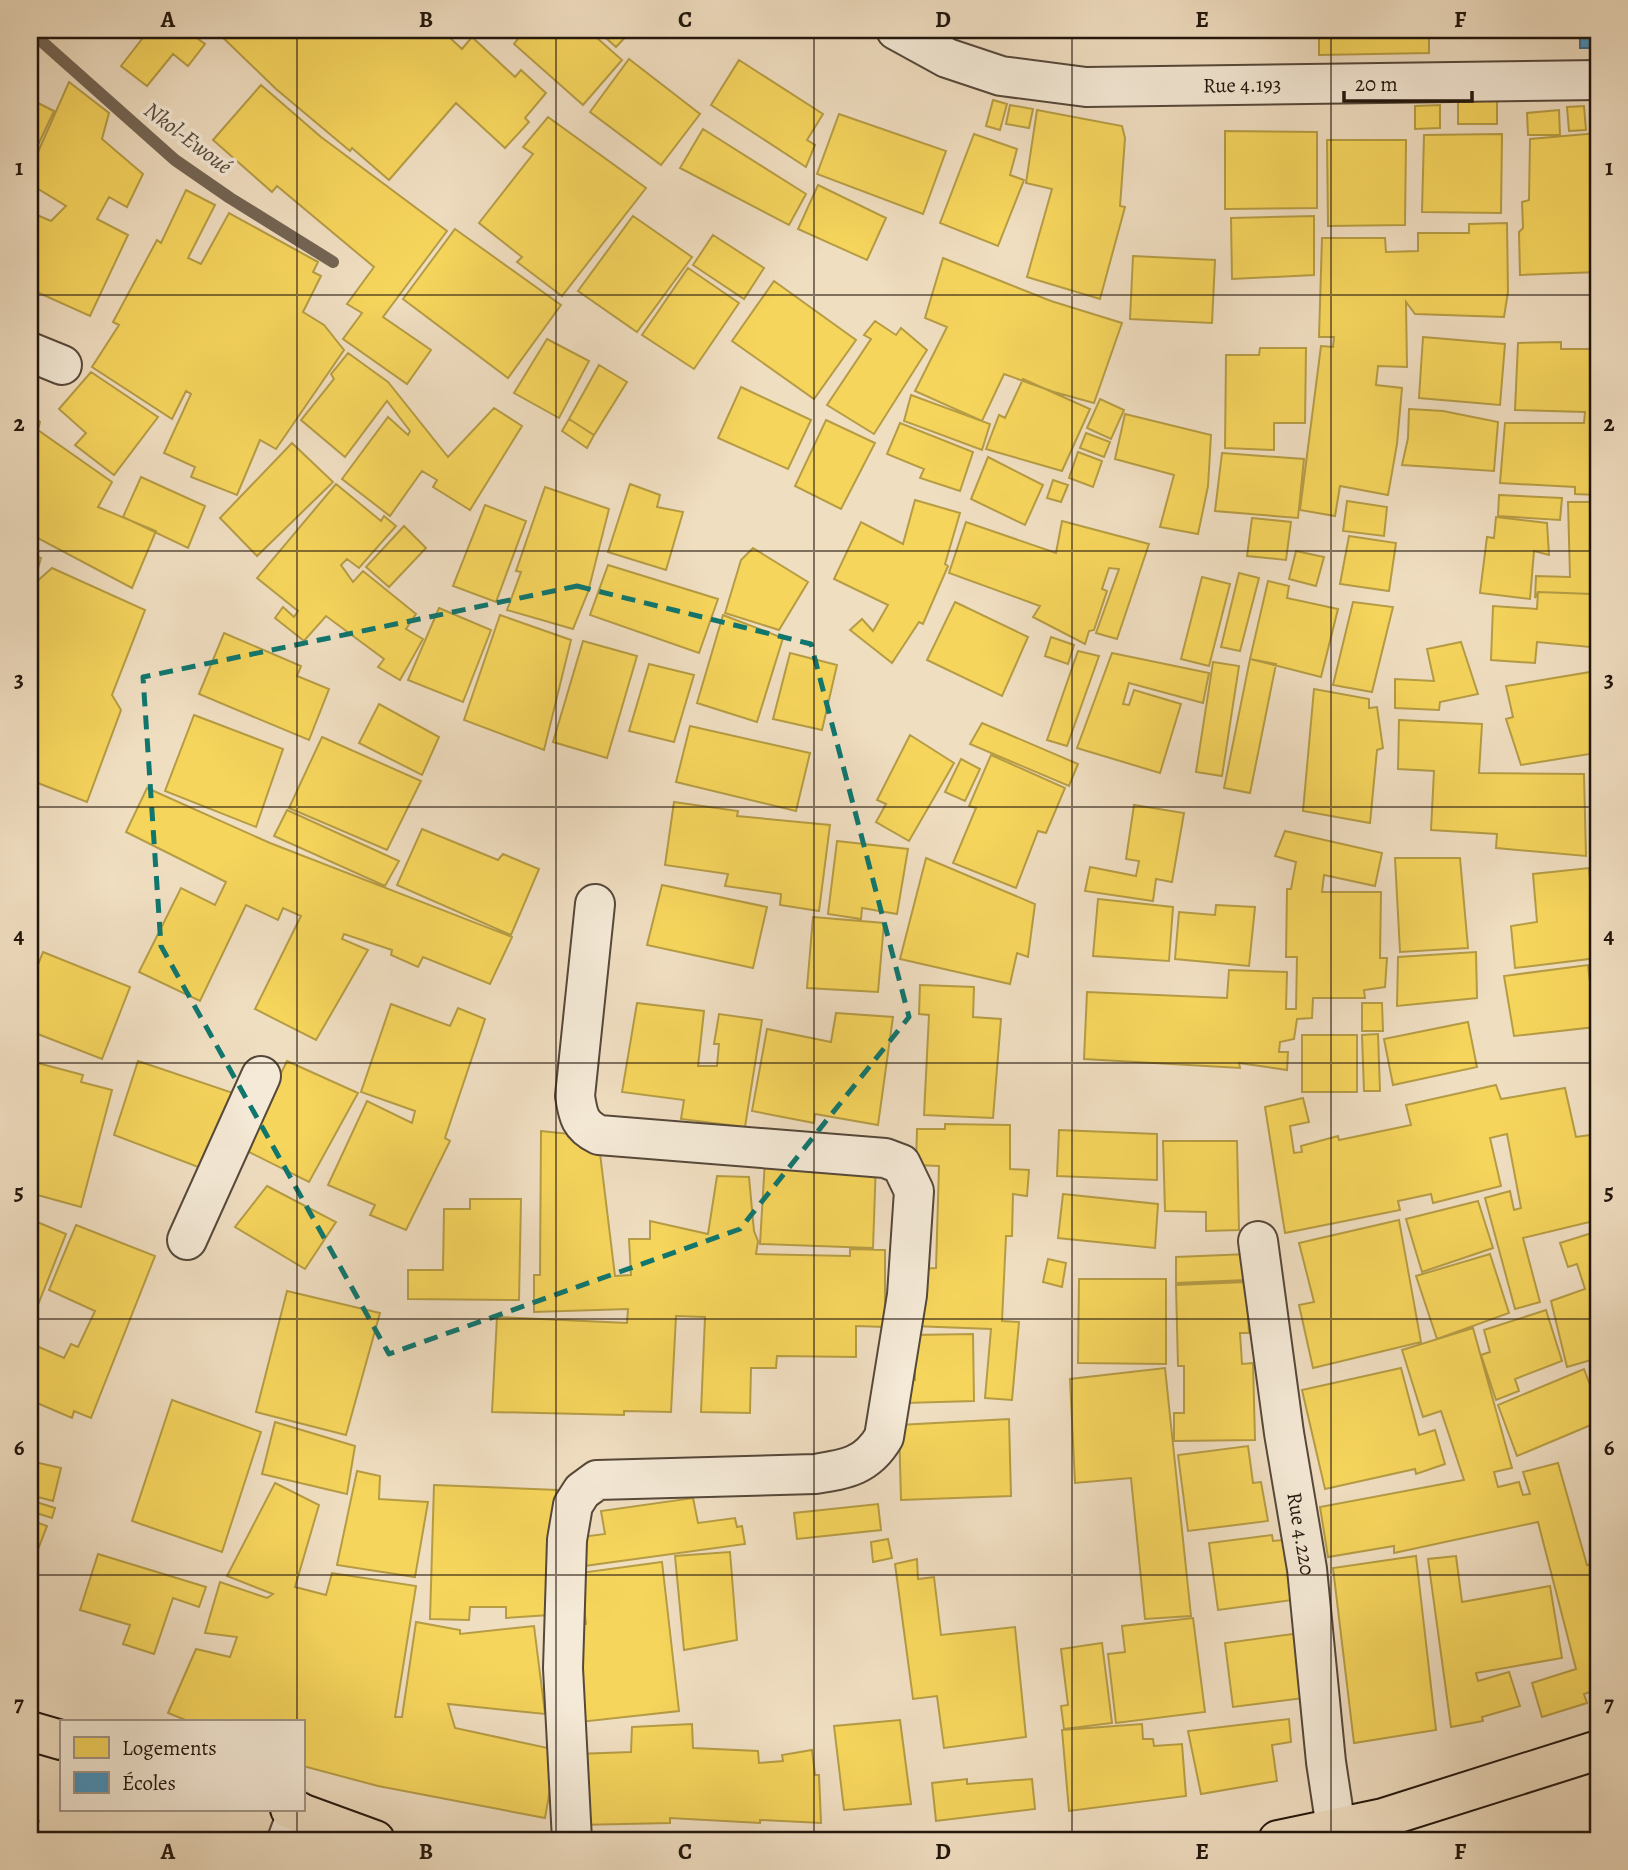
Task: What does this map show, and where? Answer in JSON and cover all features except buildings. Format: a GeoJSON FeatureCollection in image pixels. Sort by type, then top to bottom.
{"type":"FeatureCollection","features":[{"type":"Feature","properties":{"kind":"main road"},"geometry":{"type":"LineString","coordinates":[[30,1731],[60,1740]]}},
{"type":"Feature","properties":{"kind":"main road"},"geometry":{"type":"LineString","coordinates":[[1278,1840],[1336,1828],[1385,1829],[1598,1750]]}},
{"type":"Feature","properties":{"kind":"main road"},"geometry":{"type":"LineString","coordinates":[[292,1820],[375,1840]]}},
{"type":"Feature","properties":{"kind":"street","name":"Rue 4.193"},"geometry":{"type":"LineString","coordinates":[[896,30],[947,58],[1001,76],[1086,86],[1598,80]]}},
{"type":"Feature","properties":{"kind":"street"},"geometry":{"type":"LineString","coordinates":[[572,1840],[563,1627],[567,1540],[573,1505],[582,1491],[597,1480],[815,1474],[841,1470],[862,1462],[876,1451],[884,1437],[906,1295],[914,1191],[901,1164],[885,1158],[599,1135],[588,1129],[579,1116],[575,1096],[595,904]]}},
{"type":"Feature","properties":{"kind":"street"},"geometry":{"type":"LineString","coordinates":[[187,1240],[261,1076]]}},
{"type":"Feature","properties":{"kind":"street","name":"Rue 4.220"},"geometry":{"type":"LineString","coordinates":[[1258,1241],[1284,1433],[1307,1569],[1326,1762],[1336,1828]]}},
{"type":"Feature","properties":{"kind":"highlighted area"},"geometry":{"type":"Polygon","coordinates":[[[577,586],[811,644],[909,1017],[740,1229],[389,1354],[161,946],[143,677],[577,586]]]}},
{"type":"Feature","properties":{"kind":"waterway","name":"Nkol-Ewoué"},"geometry":{"type":"LineString","coordinates":[[30,31],[175,160],[333,262]]}}]}
